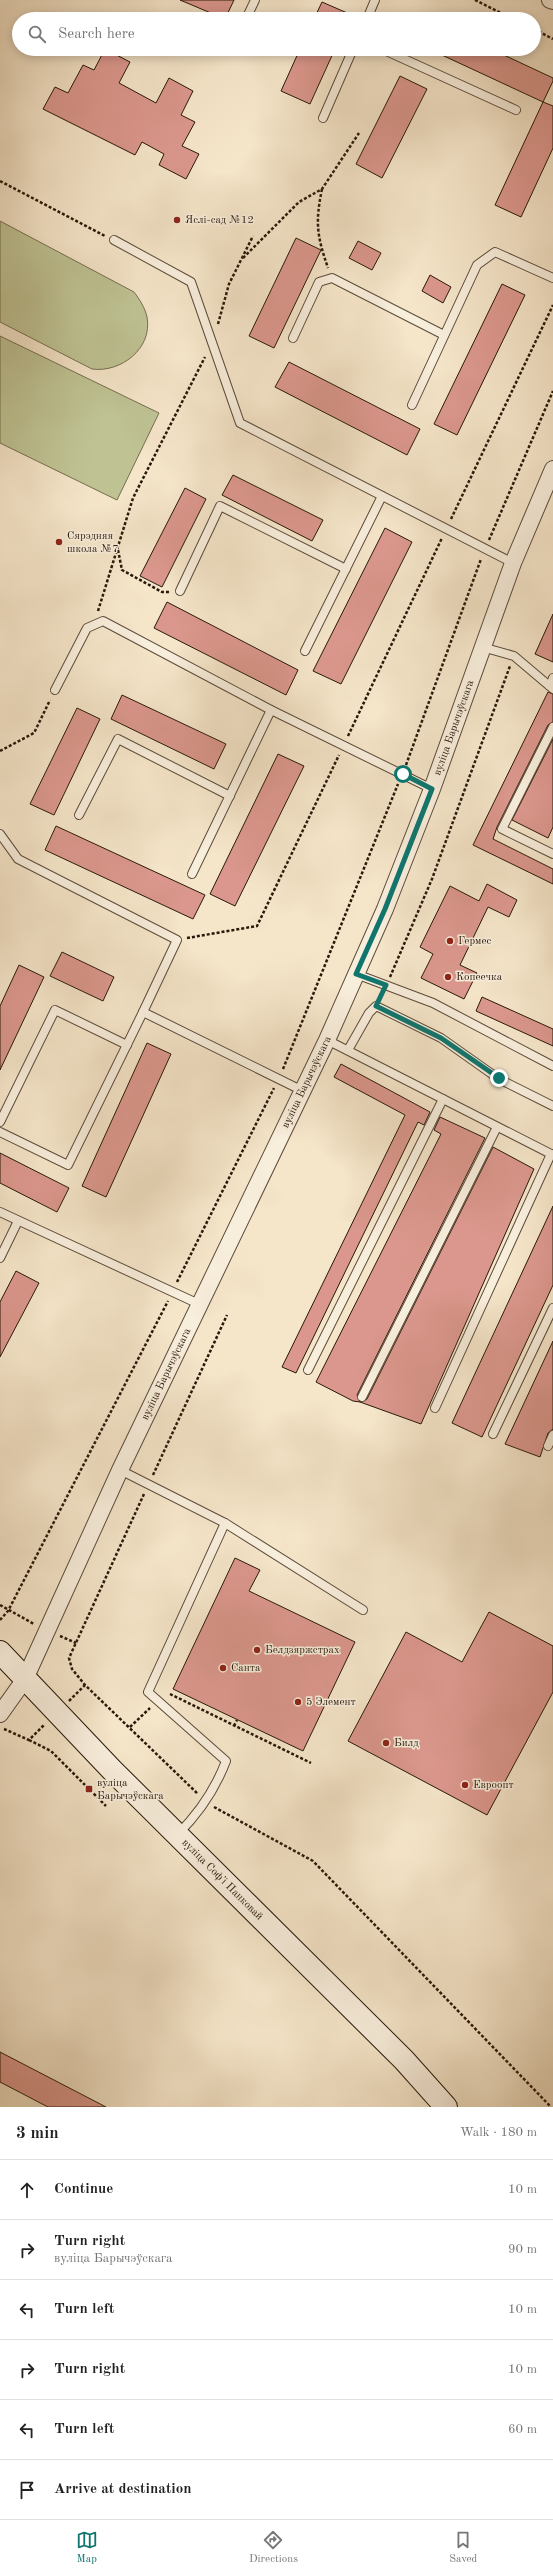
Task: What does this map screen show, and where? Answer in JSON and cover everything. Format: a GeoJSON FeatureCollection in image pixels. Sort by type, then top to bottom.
{"type":"FeatureCollection","features":[{"type":"Feature","properties":{"kind":"main road","name":"вуліца Софʼі Панковай"},"geometry":{"type":"LineString","coordinates":[[0,1652],[177,1835],[404,2060],[446,2107]]}},
{"type":"Feature","properties":{"kind":"street","name":"вуліца Барычэўскага"},"geometry":{"type":"LineString","coordinates":[[0,1714],[25,1679],[120,1470],[201,1305],[327,1040],[385,909],[432,789],[513,563],[553,469]]}},
{"type":"Feature","properties":{"kind":"lane"},"geometry":{"type":"LineString","coordinates":[[249,12],[255,0]]}},
{"type":"Feature","properties":{"kind":"lane"},"geometry":{"type":"LineString","coordinates":[[370,12],[375,0]]}},
{"type":"Feature","properties":{"kind":"lane"},"geometry":{"type":"LineString","coordinates":[[323,118],[350,56]]}},
{"type":"Feature","properties":{"kind":"lane"},"geometry":{"type":"LineString","coordinates":[[397,56],[516,110]]}},
{"type":"Feature","properties":{"kind":"lane"},"geometry":{"type":"LineString","coordinates":[[114,240],[191,282],[240,424],[513,563]]}},
{"type":"Feature","properties":{"kind":"lane"},"geometry":{"type":"LineString","coordinates":[[412,405],[477,265],[494,252],[553,278]]}},
{"type":"Feature","properties":{"kind":"lane"},"geometry":{"type":"LineString","coordinates":[[293,338],[319,282],[332,278],[444,335]]}},
{"type":"Feature","properties":{"kind":"lane"},"geometry":{"type":"LineString","coordinates":[[305,651],[382,496]]}},
{"type":"Feature","properties":{"kind":"lane"},"geometry":{"type":"LineString","coordinates":[[180,591],[220,506],[346,569]]}},
{"type":"Feature","properties":{"kind":"lane"},"geometry":{"type":"LineString","coordinates":[[55,690],[87,628],[94,624],[103,622],[271,710],[432,789]]}},
{"type":"Feature","properties":{"kind":"lane"},"geometry":{"type":"LineString","coordinates":[[482,647],[514,656],[552,684]]}},
{"type":"Feature","properties":{"kind":"lane"},"geometry":{"type":"LineString","coordinates":[[192,874],[271,710]]}},
{"type":"Feature","properties":{"kind":"lane"},"geometry":{"type":"LineString","coordinates":[[553,727],[502,829],[553,853]]}},
{"type":"Feature","properties":{"kind":"lane"},"geometry":{"type":"LineString","coordinates":[[80,815],[118,739],[230,796]]}},
{"type":"Feature","properties":{"kind":"lane"},"geometry":{"type":"LineString","coordinates":[[0,834],[18,859],[177,940],[68,1165],[0,1132]]}},
{"type":"Feature","properties":{"kind":"lane"},"geometry":{"type":"LineString","coordinates":[[356,974],[434,1003],[553,1066]]}},
{"type":"Feature","properties":{"kind":"lane"},"geometry":{"type":"LineString","coordinates":[[348,1050],[369,1013],[376,1006],[441,1038],[499,1078],[553,1106]]}},
{"type":"Feature","properties":{"kind":"lane"},"geometry":{"type":"LineString","coordinates":[[0,1122],[55,1010],[127,1045]]}},
{"type":"Feature","properties":{"kind":"lane"},"geometry":{"type":"LineString","coordinates":[[143,1012],[303,1091]]}},
{"type":"Feature","properties":{"kind":"lane"},"geometry":{"type":"LineString","coordinates":[[327,1040],[552,1155],[435,1408]]}},
{"type":"Feature","properties":{"kind":"lane"},"geometry":{"type":"LineString","coordinates":[[308,1370],[443,1099]]}},
{"type":"Feature","properties":{"kind":"lane"},"geometry":{"type":"LineString","coordinates":[[362,1397],[497,1127]]}},
{"type":"Feature","properties":{"kind":"lane"},"geometry":{"type":"LineString","coordinates":[[0,1212],[201,1305]]}},
{"type":"Feature","properties":{"kind":"lane"},"geometry":{"type":"LineString","coordinates":[[0,1258],[18,1221]]}},
{"type":"Feature","properties":{"kind":"lane"},"geometry":{"type":"LineString","coordinates":[[493,1434],[553,1308]]}},
{"type":"Feature","properties":{"kind":"lane"},"geometry":{"type":"LineString","coordinates":[[548,1446],[553,1435]]}},
{"type":"Feature","properties":{"kind":"lane"},"geometry":{"type":"LineString","coordinates":[[120,1470],[225,1523],[363,1610]]}},
{"type":"Feature","properties":{"kind":"lane"},"geometry":{"type":"LineString","coordinates":[[177,1835],[206,1802],[216,1787],[226,1761],[148,1692],[225,1523]]}},
{"type":"Feature","properties":{"kind":"path"},"geometry":{"type":"LineString","coordinates":[[475,0],[499,12]]}},
{"type":"Feature","properties":{"kind":"path"},"geometry":{"type":"LineString","coordinates":[[541,33],[553,39]]}},
{"type":"Feature","properties":{"kind":"path"},"geometry":{"type":"LineString","coordinates":[[332,278],[318,239],[317,213],[322,189],[359,133]]}},
{"type":"Feature","properties":{"kind":"path"},"geometry":{"type":"LineString","coordinates":[[0,181],[114,240]]}},
{"type":"Feature","properties":{"kind":"path"},"geometry":{"type":"LineString","coordinates":[[241,260],[299,202],[322,189]]}},
{"type":"Feature","properties":{"kind":"path"},"geometry":{"type":"LineString","coordinates":[[94,624],[133,498],[212,343],[229,284],[253,236]]}},
{"type":"Feature","properties":{"kind":"path"},"geometry":{"type":"LineString","coordinates":[[177,940],[257,926],[553,305]]}},
{"type":"Feature","properties":{"kind":"path"},"geometry":{"type":"LineString","coordinates":[[0,1620],[8,1611],[171,1292],[278,1078],[403,774],[485,549],[553,391]]}},
{"type":"Feature","properties":{"kind":"path"},"geometry":{"type":"LineString","coordinates":[[117,550],[122,570],[162,592],[180,591]]}},
{"type":"Feature","properties":{"kind":"path"},"geometry":{"type":"LineString","coordinates":[[386,985],[432,879],[514,656]]}},
{"type":"Feature","properties":{"kind":"path"},"geometry":{"type":"LineString","coordinates":[[0,752],[34,734],[55,690]]}},
{"type":"Feature","properties":{"kind":"path"},"geometry":{"type":"LineString","coordinates":[[227,1315],[69,1658],[72,1669],[76,1675],[206,1802],[221,1812],[313,1861],[551,2107]]}},
{"type":"Feature","properties":{"kind":"path"},"geometry":{"type":"LineString","coordinates":[[0,1605],[8,1611]]}},
{"type":"Feature","properties":{"kind":"path"},"geometry":{"type":"LineString","coordinates":[[130,1727],[165,1692],[311,1764]]}},
{"type":"Feature","properties":{"kind":"path"},"geometry":{"type":"LineString","coordinates":[[234,1726],[237,1720]]}},
{"type":"Feature","properties":{"kind":"path"},"geometry":{"type":"LineString","coordinates":[[29,1740],[52,1751],[106,1806]]}},
{"type":"Feature","properties":{"kind":"green space"},"geometry":{"type":"Polygon","coordinates":[[[0,221],[134,292],[145,310],[147,317],[148,329],[140,349],[123,363],[103,369],[92,369],[0,322],[0,221]]]}},
{"type":"Feature","properties":{"kind":"green space"},"geometry":{"type":"Polygon","coordinates":[[[0,336],[159,413],[117,500],[0,443],[0,336]]]}},
{"type":"Feature","properties":{"kind":"building"},"geometry":{"type":"Polygon","coordinates":[[[180,0],[234,0],[228,12],[208,12],[180,0]]]}},
{"type":"Feature","properties":{"kind":"building"},"geometry":{"type":"Polygon","coordinates":[[[322,2],[345,12],[317,12],[322,2]]]}},
{"type":"Feature","properties":{"kind":"building"},"geometry":{"type":"Polygon","coordinates":[[[101,56],[118,56],[130,62],[119,83],[156,103],[169,78],[193,91],[181,115],[195,122],[182,146],[199,154],[186,179],[159,165],[164,154],[142,142],[135,155],[43,109],[55,87],[68,93],[83,65],[94,70],[101,56]]]}},
{"type":"Feature","properties":{"kind":"building"},"geometry":{"type":"Polygon","coordinates":[[[297,56],[332,56],[310,104],[281,91],[297,56]]]}},
{"type":"Feature","properties":{"kind":"building"},"geometry":{"type":"Polygon","coordinates":[[[444,56],[506,56],[553,78],[543,102],[444,56]]]}},
{"type":"Feature","properties":{"kind":"building"},"geometry":{"type":"Polygon","coordinates":[[[400,76],[427,89],[382,178],[356,164],[400,76]]]}},
{"type":"Feature","properties":{"kind":"building"},"geometry":{"type":"Polygon","coordinates":[[[543,102],[553,106],[553,148],[521,217],[495,205],[543,102]]]}},
{"type":"Feature","properties":{"kind":"building"},"geometry":{"type":"Polygon","coordinates":[[[296,238],[321,250],[274,348],[249,336],[296,238]]]}},
{"type":"Feature","properties":{"kind":"building"},"geometry":{"type":"Polygon","coordinates":[[[358,241],[381,253],[372,270],[349,258],[358,241]]]}},
{"type":"Feature","properties":{"kind":"building"},"geometry":{"type":"Polygon","coordinates":[[[430,275],[451,287],[443,303],[422,291],[430,275]]]}},
{"type":"Feature","properties":{"kind":"building"},"geometry":{"type":"Polygon","coordinates":[[[502,284],[525,295],[457,435],[434,424],[502,284]]]}},
{"type":"Feature","properties":{"kind":"building"},"geometry":{"type":"Polygon","coordinates":[[[289,362],[420,429],[407,455],[275,387],[289,362]]]}},
{"type":"Feature","properties":{"kind":"building"},"geometry":{"type":"Polygon","coordinates":[[[233,475],[323,520],[312,541],[222,495],[233,475]]]}},
{"type":"Feature","properties":{"kind":"building"},"geometry":{"type":"Polygon","coordinates":[[[185,488],[206,499],[162,587],[140,576],[185,488]]]}},
{"type":"Feature","properties":{"kind":"building"},"geometry":{"type":"Polygon","coordinates":[[[385,528],[412,542],[341,684],[313,671],[385,528]]]}},
{"type":"Feature","properties":{"kind":"building"},"geometry":{"type":"Polygon","coordinates":[[[167,602],[298,670],[286,695],[154,628],[167,602]]]}},
{"type":"Feature","properties":{"kind":"building"},"geometry":{"type":"Polygon","coordinates":[[[553,614],[553,662],[535,654],[553,614]]]}},
{"type":"Feature","properties":{"kind":"building"},"geometry":{"type":"Polygon","coordinates":[[[548,692],[553,694],[553,722],[548,725],[497,827],[493,839],[553,869],[553,884],[473,845],[548,692]]]}},
{"type":"Feature","properties":{"kind":"building"},"geometry":{"type":"Polygon","coordinates":[[[122,695],[226,744],[214,769],[111,719],[122,695]]]}},
{"type":"Feature","properties":{"kind":"building"},"geometry":{"type":"Polygon","coordinates":[[[77,708],[100,719],[54,815],[30,804],[77,708]]]}},
{"type":"Feature","properties":{"kind":"building"},"geometry":{"type":"Polygon","coordinates":[[[553,739],[553,827],[548,838],[512,820],[553,739]]]}},
{"type":"Feature","properties":{"kind":"building"},"geometry":{"type":"Polygon","coordinates":[[[278,754],[304,766],[235,906],[210,894],[278,754]]]}},
{"type":"Feature","properties":{"kind":"building"},"geometry":{"type":"Polygon","coordinates":[[[56,826],[205,895],[193,919],[45,850],[56,826]]]}},
{"type":"Feature","properties":{"kind":"building"},"geometry":{"type":"Polygon","coordinates":[[[487,884],[517,900],[509,917],[488,907],[460,965],[477,973],[464,999],[421,978],[433,954],[420,947],[450,886],[479,901],[487,884]]]}},
{"type":"Feature","properties":{"kind":"building"},"geometry":{"type":"Polygon","coordinates":[[[62,952],[114,977],[103,1001],[50,976],[62,952]]]}},
{"type":"Feature","properties":{"kind":"building"},"geometry":{"type":"Polygon","coordinates":[[[19,965],[44,977],[0,1070],[0,1006],[19,965]]]}},
{"type":"Feature","properties":{"kind":"building"},"geometry":{"type":"Polygon","coordinates":[[[482,997],[553,1029],[553,1046],[476,1011],[482,997]]]}},
{"type":"Feature","properties":{"kind":"building"},"geometry":{"type":"Polygon","coordinates":[[[147,1043],[171,1054],[106,1197],[82,1186],[147,1043]]]}},
{"type":"Feature","properties":{"kind":"building"},"geometry":{"type":"Polygon","coordinates":[[[341,1064],[430,1112],[424,1125],[418,1122],[296,1373],[282,1367],[405,1115],[334,1077],[341,1064]]]}},
{"type":"Feature","properties":{"kind":"building"},"geometry":{"type":"Polygon","coordinates":[[[440,1117],[485,1138],[357,1395],[360,1402],[353,1401],[316,1382],[441,1134],[434,1130],[440,1117]]]}},
{"type":"Feature","properties":{"kind":"building"},"geometry":{"type":"Polygon","coordinates":[[[493,1147],[534,1169],[421,1424],[360,1402],[367,1399],[493,1147]]]}},
{"type":"Feature","properties":{"kind":"building"},"geometry":{"type":"Polygon","coordinates":[[[0,1153],[69,1188],[57,1212],[0,1183],[0,1153]]]}},
{"type":"Feature","properties":{"kind":"building"},"geometry":{"type":"Polygon","coordinates":[[[553,1206],[553,1285],[482,1437],[452,1423],[553,1206]]]}},
{"type":"Feature","properties":{"kind":"building"},"geometry":{"type":"Polygon","coordinates":[[[16,1271],[39,1283],[0,1357],[0,1302],[16,1271]]]}},
{"type":"Feature","properties":{"kind":"building"},"geometry":{"type":"Polygon","coordinates":[[[553,1341],[553,1429],[548,1433],[540,1457],[505,1444],[553,1341]]]}},
{"type":"Feature","properties":{"kind":"building"},"geometry":{"type":"Polygon","coordinates":[[[235,1558],[260,1570],[249,1591],[355,1642],[303,1751],[173,1689],[235,1558]]]}},
{"type":"Feature","properties":{"kind":"building"},"geometry":{"type":"Polygon","coordinates":[[[489,1612],[553,1646],[553,1692],[487,1815],[348,1741],[406,1632],[462,1662],[489,1612]]]}},
{"type":"Feature","properties":{"kind":"building"},"geometry":{"type":"Polygon","coordinates":[[[0,2052],[106,2107],[48,2107],[0,2082],[0,2052]]]}},
{"type":"Feature","properties":{"kind":"place","name":"Яслі-сад №12"},"geometry":{"type":"Point","coordinates":[177,220]}},
{"type":"Feature","properties":{"kind":"place","name":"Сярэдняя школа №7"},"geometry":{"type":"Point","coordinates":[59,542]}},
{"type":"Feature","properties":{"kind":"place","name":"Гермес"},"geometry":{"type":"Point","coordinates":[450,941]}},
{"type":"Feature","properties":{"kind":"place","name":"Копеечка"},"geometry":{"type":"Point","coordinates":[448,977]}},
{"type":"Feature","properties":{"kind":"place","name":"Белдзяржстрах"},"geometry":{"type":"Point","coordinates":[257,1650]}},
{"type":"Feature","properties":{"kind":"place","name":"Санта"},"geometry":{"type":"Point","coordinates":[223,1668]}},
{"type":"Feature","properties":{"kind":"place","name":"5 Элемент"},"geometry":{"type":"Point","coordinates":[298,1702]}},
{"type":"Feature","properties":{"kind":"place","name":"Билд"},"geometry":{"type":"Point","coordinates":[386,1743]}},
{"type":"Feature","properties":{"kind":"place","name":"Евроопт"},"geometry":{"type":"Point","coordinates":[465,1785]}},
{"type":"Feature","properties":{"kind":"place","name":"вуліца Барычэўскага"},"geometry":{"type":"Point","coordinates":[89,1789]}},
{"type":"Feature","properties":{"kind":"route"},"geometry":{"type":"LineString","coordinates":[[403,774],[432,789],[385,909],[356,974],[386,985],[376,1006],[441,1038],[499,1078]]}}]}
